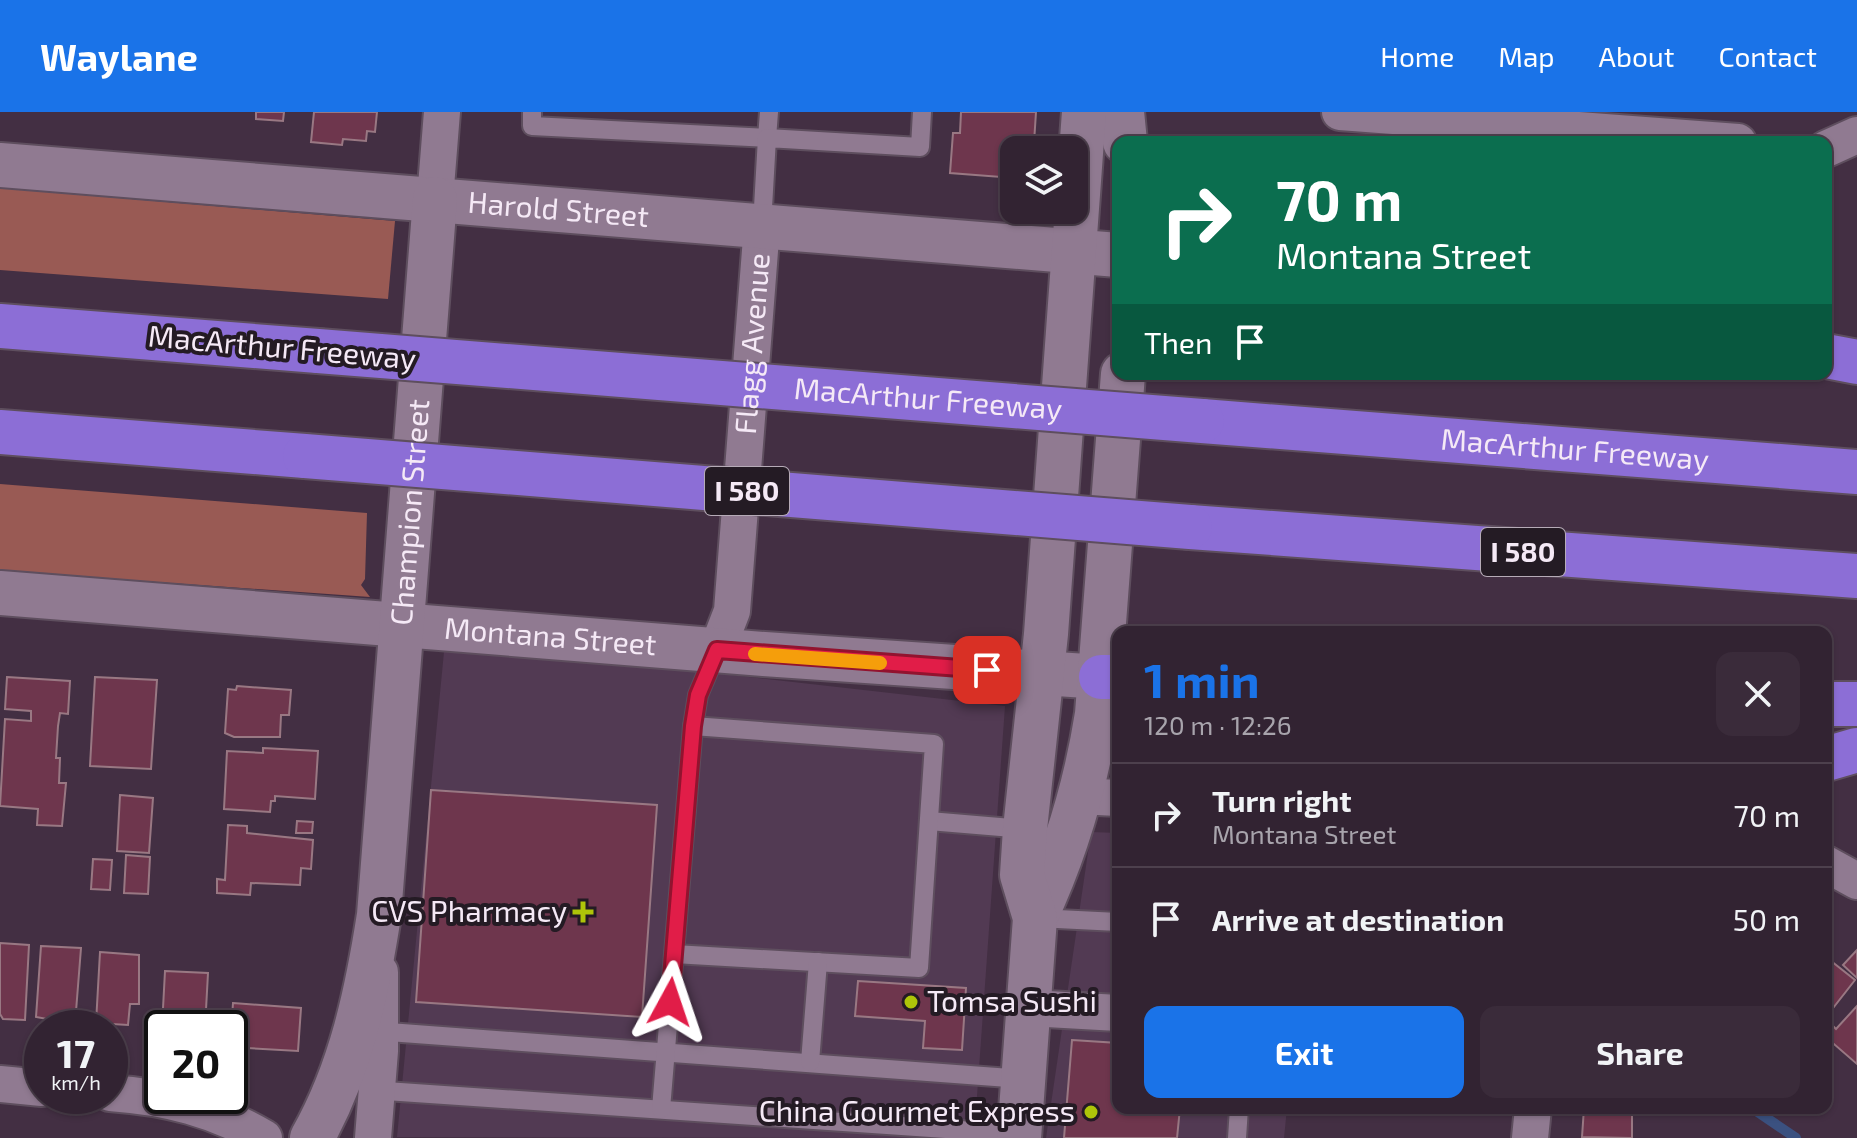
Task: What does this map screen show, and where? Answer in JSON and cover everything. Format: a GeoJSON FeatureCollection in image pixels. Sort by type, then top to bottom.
{"type":"FeatureCollection","features":[{"type":"Feature","properties":{"kind":"highway","name":"MacArthur Freeway"},"geometry":{"type":"LineString","coordinates":[[0,326],[1857,472]]}},
{"type":"Feature","properties":{"kind":"highway"},"geometry":{"type":"LineString","coordinates":[[1832,357],[1857,362]]}},
{"type":"Feature","properties":{"kind":"highway","name":"I 580"},"geometry":{"type":"LineString","coordinates":[[0,432],[1190,527],[1857,576]]}},
{"type":"Feature","properties":{"kind":"highway"},"geometry":{"type":"LineString","coordinates":[[1832,704],[1857,704]]}},
{"type":"Feature","properties":{"kind":"highway"},"geometry":{"type":"LineString","coordinates":[[1832,757],[1857,750]]}},
{"type":"Feature","properties":{"kind":"street","name":"Champion Street"},"geometry":{"type":"LineString","coordinates":[[373,1138],[357,1089],[368,1031],[379,915],[442,112]]}},
{"type":"Feature","properties":{"kind":"street"},"geometry":{"type":"LineString","coordinates":[[1019,1136],[1035,918],[1022,875],[1041,673],[1084,112]]}},
{"type":"Feature","properties":{"kind":"street"},"geometry":{"type":"LineString","coordinates":[[1122,112],[1124,136]]}},
{"type":"Feature","properties":{"kind":"street"},"geometry":{"type":"LineString","coordinates":[[1340,112],[1658,136]]}},
{"type":"Feature","properties":{"kind":"street"},"geometry":{"type":"LineString","coordinates":[[1832,146],[1857,135]]}},
{"type":"Feature","properties":{"kind":"street","name":"Harold Street"},"geometry":{"type":"LineString","coordinates":[[0,165],[1112,255]]}},
{"type":"Feature","properties":{"kind":"street","name":"Flagg Avenue"},"geometry":{"type":"LineString","coordinates":[[717,650],[732,611],[762,225]]}},
{"type":"Feature","properties":{"kind":"street"},"geometry":{"type":"LineString","coordinates":[[1035,918],[1098,797],[1091,750],[1109,677],[1123,380]]}},
{"type":"Feature","properties":{"kind":"street","name":"Montana Street"},"geometry":{"type":"LineString","coordinates":[[0,593],[717,650],[1109,677]]}},
{"type":"Feature","properties":{"kind":"street"},"geometry":{"type":"LineString","coordinates":[[1033,745],[1098,797]]}},
{"type":"Feature","properties":{"kind":"street"},"geometry":{"type":"LineString","coordinates":[[1832,867],[1857,881]]}},
{"type":"Feature","properties":{"kind":"street"},"geometry":{"type":"LineString","coordinates":[[1029,1008],[1112,1013]]}},
{"type":"Feature","properties":{"kind":"street"},"geometry":{"type":"LineString","coordinates":[[0,1084],[24,1086]]}},
{"type":"Feature","properties":{"kind":"street","name":"Champion Street"},"geometry":{"type":"LineString","coordinates":[[312,1138],[357,1089]]}},
{"type":"Feature","properties":{"kind":"street"},"geometry":{"type":"LineString","coordinates":[[128,1095],[190,1104],[227,1117],[264,1138]]}},
{"type":"Feature","properties":{"kind":"street"},"geometry":{"type":"LineString","coordinates":[[1530,1138],[1532,1114]]}},
{"type":"Feature","properties":{"kind":"lane"},"geometry":{"type":"LineString","coordinates":[[532,112],[532,126],[920,147],[922,112]]}},
{"type":"Feature","properties":{"kind":"lane"},"geometry":{"type":"LineString","coordinates":[[762,225],[769,112]]}},
{"type":"Feature","properties":{"kind":"lane"},"geometry":{"type":"LineString","coordinates":[[661,1109],[693,726],[698,695],[717,650]]}},
{"type":"Feature","properties":{"kind":"lane"},"geometry":{"type":"LineString","coordinates":[[674,954],[919,968],[934,744],[693,726]]}},
{"type":"Feature","properties":{"kind":"lane"},"geometry":{"type":"LineString","coordinates":[[929,821],[1025,829]]}},
{"type":"Feature","properties":{"kind":"lane"},"geometry":{"type":"LineString","coordinates":[[1035,918],[1112,922]]}},
{"type":"Feature","properties":{"kind":"lane"},"geometry":{"type":"LineString","coordinates":[[810,1062],[818,962]]}},
{"type":"Feature","properties":{"kind":"lane"},"geometry":{"type":"LineString","coordinates":[[368,1031],[1023,1079]]}},
{"type":"Feature","properties":{"kind":"lane"},"geometry":{"type":"LineString","coordinates":[[357,1089],[1019,1136]]}},
{"type":"Feature","properties":{"kind":"lane"},"geometry":{"type":"LineString","coordinates":[[1237,1138],[1239,1114]]}},
{"type":"Feature","properties":{"kind":"shaded area"},"geometry":{"type":"Polygon","coordinates":[[[0,188],[395,221],[388,299],[0,270],[0,188]]]}},
{"type":"Feature","properties":{"kind":"shaded area"},"geometry":{"type":"Polygon","coordinates":[[[0,484],[367,513],[365,579],[361,585],[370,597],[0,571],[0,484]]]}},
{"type":"Feature","properties":{"kind":"shaded area"},"geometry":{"type":"Polygon","coordinates":[[[444,652],[669,668],[1005,706],[974,1138],[397,1137],[444,652]]]}},
{"type":"Feature","properties":{"kind":"shaded area"},"geometry":{"type":"Polygon","coordinates":[[[1091,832],[1112,833],[1112,1114],[1286,1114],[1284,1138],[1046,1138],[1091,832]]]}},
{"type":"Feature","properties":{"kind":"building"},"geometry":{"type":"Polygon","coordinates":[[[256,112],[284,112],[283,121],[256,119],[256,112]]]}},
{"type":"Feature","properties":{"kind":"building"},"geometry":{"type":"Polygon","coordinates":[[[314,112],[377,112],[375,132],[367,131],[366,141],[343,139],[342,145],[311,142],[314,112]]]}},
{"type":"Feature","properties":{"kind":"building"},"geometry":{"type":"Polygon","coordinates":[[[961,112],[1036,112],[1034,136],[1000,136],[1000,177],[950,173],[953,133],[960,133],[961,112]]]}},
{"type":"Feature","properties":{"kind":"building"},"geometry":{"type":"Polygon","coordinates":[[[7,677],[70,681],[68,714],[60,713],[56,758],[60,758],[59,783],[66,783],[62,826],[37,825],[38,809],[0,806],[5,719],[31,721],[31,711],[5,709],[7,677]]]}},
{"type":"Feature","properties":{"kind":"building"},"geometry":{"type":"Polygon","coordinates":[[[95,677],[157,680],[151,769],[90,766],[95,677]]]}},
{"type":"Feature","properties":{"kind":"building"},"geometry":{"type":"Polygon","coordinates":[[[237,686],[291,690],[289,715],[281,715],[280,737],[234,737],[225,733],[228,689],[236,690],[237,686]]]}},
{"type":"Feature","properties":{"kind":"building"},"geometry":{"type":"Polygon","coordinates":[[[263,748],[318,751],[315,799],[275,796],[270,812],[224,809],[227,751],[263,753],[263,748]]]}},
{"type":"Feature","properties":{"kind":"building"},"geometry":{"type":"Polygon","coordinates":[[[431,790],[657,805],[642,1017],[416,1002],[431,790]]]}},
{"type":"Feature","properties":{"kind":"building"},"geometry":{"type":"Polygon","coordinates":[[[120,795],[153,798],[149,853],[117,851],[120,795]]]}},
{"type":"Feature","properties":{"kind":"building"},"geometry":{"type":"Polygon","coordinates":[[[297,821],[313,822],[312,833],[296,833],[297,821]]]}},
{"type":"Feature","properties":{"kind":"building"},"geometry":{"type":"Polygon","coordinates":[[[228,825],[247,826],[247,833],[313,840],[311,869],[301,868],[300,885],[251,883],[250,895],[217,893],[217,879],[225,880],[228,825]]]}},
{"type":"Feature","properties":{"kind":"building"},"geometry":{"type":"Polygon","coordinates":[[[126,855],[150,857],[148,894],[124,893],[126,855]]]}},
{"type":"Feature","properties":{"kind":"building"},"geometry":{"type":"Polygon","coordinates":[[[93,859],[112,860],[110,890],[91,889],[93,859]]]}},
{"type":"Feature","properties":{"kind":"building"},"geometry":{"type":"Polygon","coordinates":[[[0,943],[29,945],[24,1020],[3,1019],[0,1014],[0,943]]]}},
{"type":"Feature","properties":{"kind":"building"},"geometry":{"type":"Polygon","coordinates":[[[41,946],[81,948],[76,1010],[36,1010],[41,946]]]}},
{"type":"Feature","properties":{"kind":"building"},"geometry":{"type":"Polygon","coordinates":[[[1857,950],[1857,978],[1843,965],[1857,950]]]}},
{"type":"Feature","properties":{"kind":"building"},"geometry":{"type":"Polygon","coordinates":[[[100,952],[139,955],[139,1004],[130,1004],[128,1025],[128,1010],[97,1010],[100,952]]]}},
{"type":"Feature","properties":{"kind":"building"},"geometry":{"type":"Polygon","coordinates":[[[1832,962],[1855,980],[1832,1009],[1832,962]]]}},
{"type":"Feature","properties":{"kind":"building"},"geometry":{"type":"Polygon","coordinates":[[[165,971],[208,973],[206,1010],[163,1010],[165,971]]]}},
{"type":"Feature","properties":{"kind":"building","name":"Tomsa Sushi"},"geometry":{"type":"Polygon","coordinates":[[[858,981],[966,988],[962,1050],[923,1048],[925,1021],[855,1016],[858,981]]]}},
{"type":"Feature","properties":{"kind":"building"},"geometry":{"type":"Polygon","coordinates":[[[233,1003],[301,1008],[298,1051],[248,1048],[248,1010],[233,1010],[233,1003]]]}},
{"type":"Feature","properties":{"kind":"building"},"geometry":{"type":"Polygon","coordinates":[[[1857,1006],[1857,1064],[1834,1044],[1832,1046],[1832,1027],[1836,1029],[1857,1006]]]}},
{"type":"Feature","properties":{"kind":"building"},"geometry":{"type":"Polygon","coordinates":[[[1072,1040],[1112,1043],[1112,1114],[1179,1114],[1177,1138],[1064,1138],[1072,1040]]]}},
{"type":"Feature","properties":{"kind":"building"},"geometry":{"type":"Polygon","coordinates":[[[1584,1114],[1632,1114],[1632,1138],[1582,1137],[1584,1114]]]}},
{"type":"Feature","properties":{"kind":"waterway"},"geometry":{"type":"LineString","coordinates":[[1761,1114],[1796,1138]]}},
{"type":"Feature","properties":{"kind":"slow traffic"},"geometry":{"type":"LineString","coordinates":[[755,654],[880,663]]}},
{"type":"Feature","properties":{"kind":"place","name":"CVS Pharmacy"},"geometry":{"type":"Point","coordinates":[583,912]}},
{"type":"Feature","properties":{"kind":"place","name":"Tomsa Sushi"},"geometry":{"type":"Point","coordinates":[911,1002]}},
{"type":"Feature","properties":{"kind":"place","name":"China Gourmet Express"},"geometry":{"type":"Point","coordinates":[1091,1112]}},
{"type":"Feature","properties":{"kind":"route"},"geometry":{"type":"LineString","coordinates":[[670,1002],[693,726],[698,695],[717,650],[987,670]]}}]}
